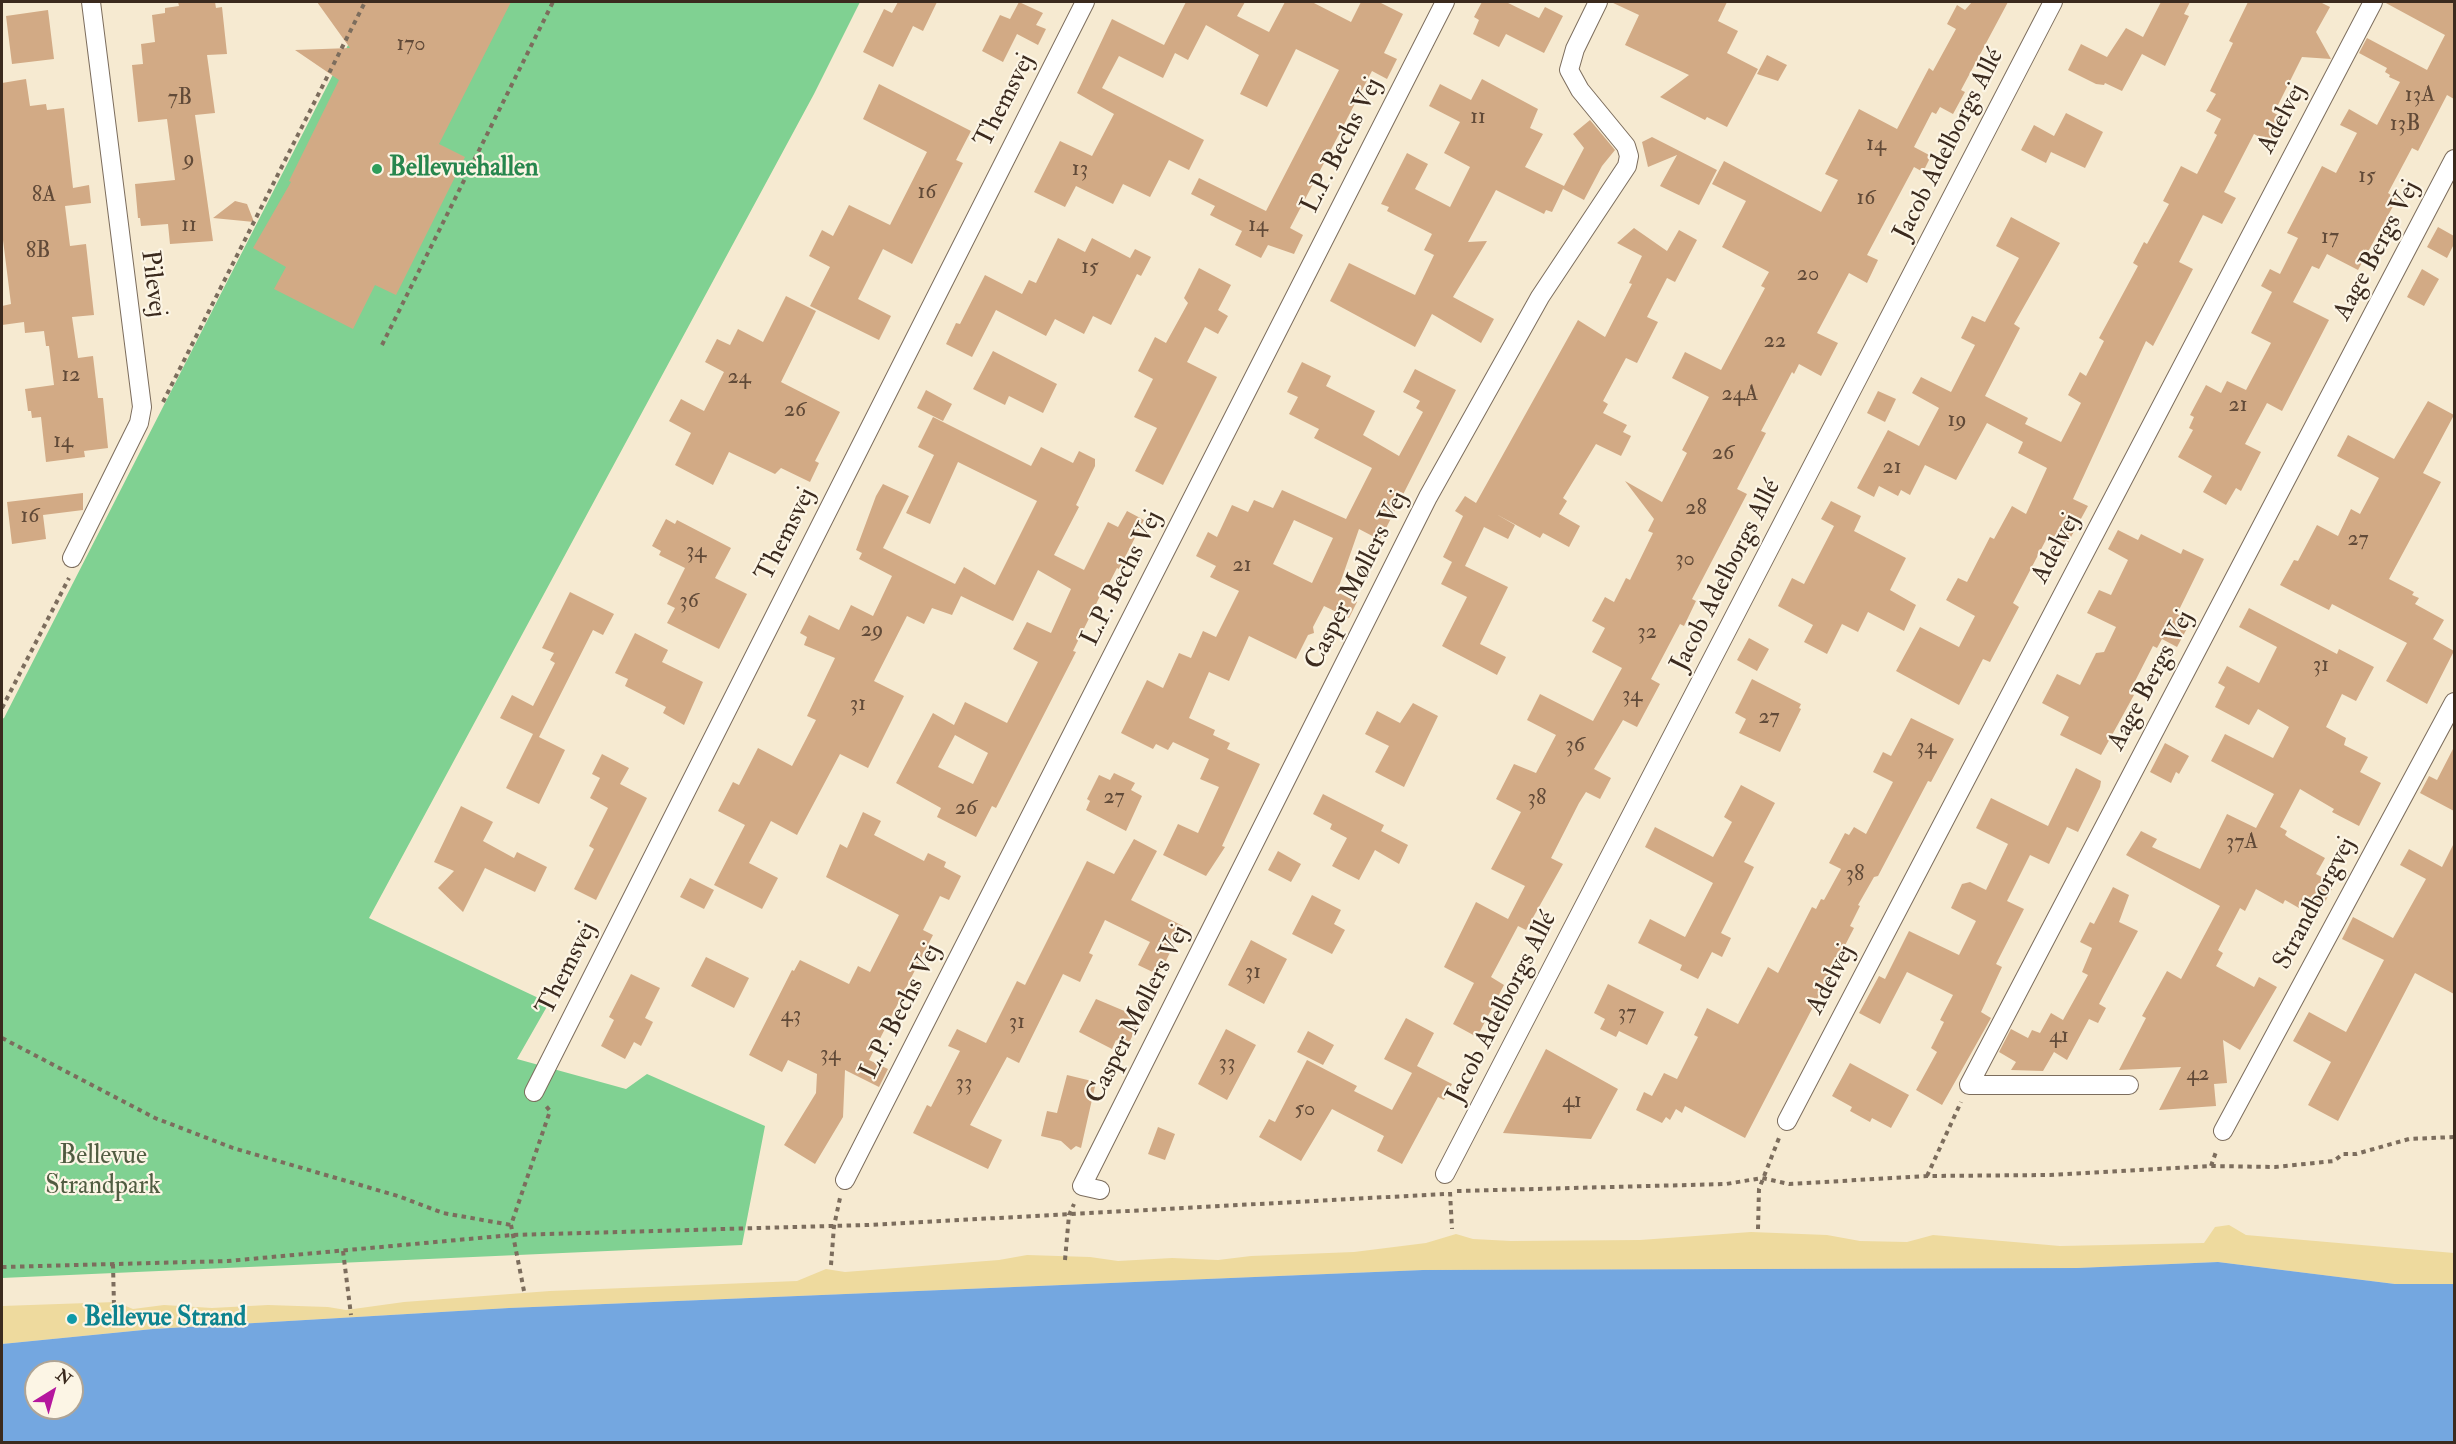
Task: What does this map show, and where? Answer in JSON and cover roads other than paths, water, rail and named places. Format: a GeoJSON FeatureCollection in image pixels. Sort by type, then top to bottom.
{"type":"FeatureCollection","features":[{"type":"Feature","properties":{"kind":"street","name":"Pilevej"},"geometry":{"type":"LineString","coordinates":[[72,558],[140,423],[141,413],[91,2]]}},
{"type":"Feature","properties":{"kind":"street","name":"Themsvej"},"geometry":{"type":"LineString","coordinates":[[534,1092],[1085,2]]}},
{"type":"Feature","properties":{"kind":"street","name":"L.P. Bechs Vej"},"geometry":{"type":"LineString","coordinates":[[845,1180],[1445,2]]}},
{"type":"Feature","properties":{"kind":"street","name":"Casper Møllers Vej"},"geometry":{"type":"LineString","coordinates":[[1100,1190],[1082,1186],[1428,497],[1540,297],[1627,166],[1629,156],[1626,146],[1580,90],[1569,70],[1575,49],[1598,2]]}},
{"type":"Feature","properties":{"kind":"street","name":"Jacob Adelborgs Allé"},"geometry":{"type":"LineString","coordinates":[[1445,1174],[2053,2]]}},
{"type":"Feature","properties":{"kind":"street","name":"Adelvej"},"geometry":{"type":"LineString","coordinates":[[1787,1121],[2373,2]]}},
{"type":"Feature","properties":{"kind":"street","name":"Aage Bergs Vej"},"geometry":{"type":"LineString","coordinates":[[2129,1085],[1969,1085],[2454,159]]}},
{"type":"Feature","properties":{"kind":"street","name":"Strandborgvej"},"geometry":{"type":"LineString","coordinates":[[2223,1131],[2454,702]]}},
{"type":"Feature","properties":{"kind":"water"},"geometry":{"type":"Polygon","coordinates":[[[2218,1262],[2395,1284],[2454,1284],[2454,1442],[2,1442],[2,1344],[153,1329],[509,1308],[1423,1270],[2077,1268],[2218,1262]]]}},
{"type":"Feature","properties":{"kind":"place","name":"Bellevuehallen"},"geometry":{"type":"Point","coordinates":[377,169]}},
{"type":"Feature","properties":{"kind":"place","name":"Bellevue Strand"},"geometry":{"type":"Point","coordinates":[72,1319]}},
{"type":"Feature","properties":{"kind":"park label","name":"Bellevue Strandpark"},"geometry":{"type":"Point","coordinates":[103,1172]}}]}
